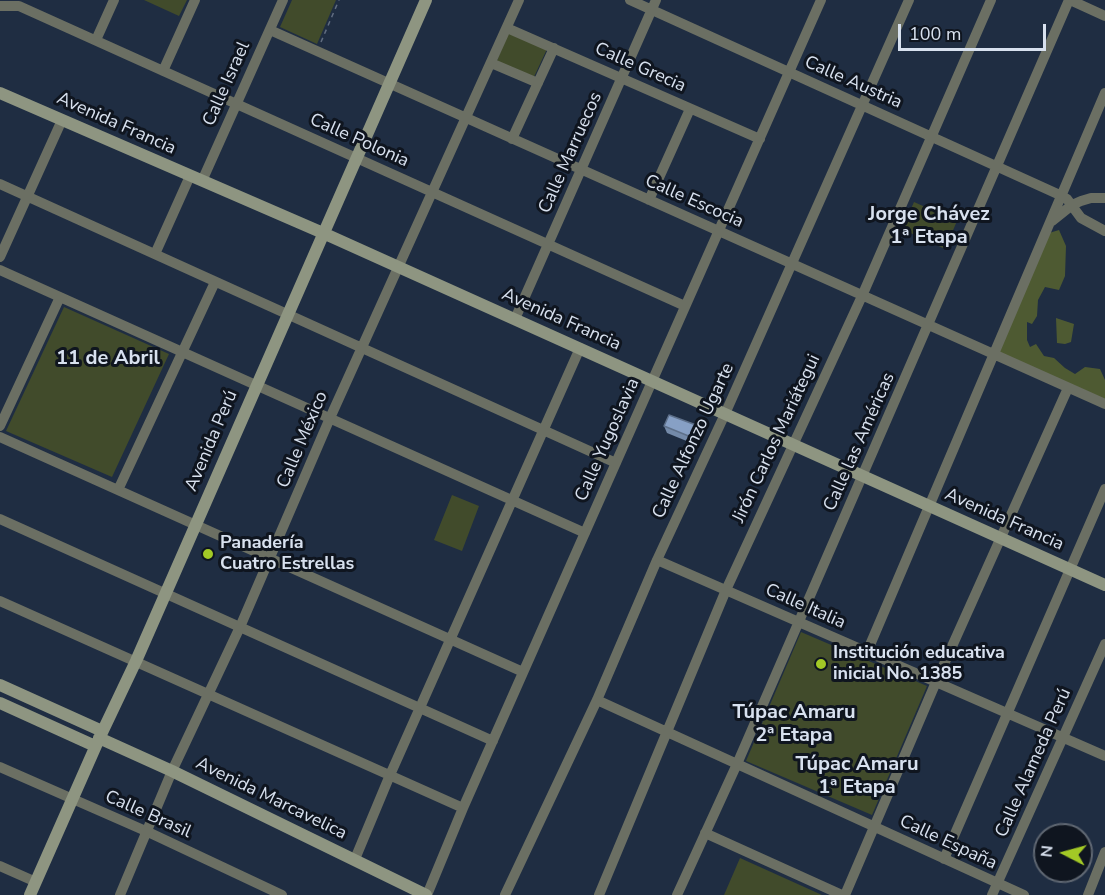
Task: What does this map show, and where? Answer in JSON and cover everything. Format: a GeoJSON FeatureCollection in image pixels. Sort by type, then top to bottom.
{"type":"FeatureCollection","features":[{"type":"Feature","properties":{"kind":"street"},"geometry":{"type":"LineString","coordinates":[[96,40],[114,0]]}},
{"type":"Feature","properties":{"kind":"street"},"geometry":{"type":"LineString","coordinates":[[163,71],[195,0]]}},
{"type":"Feature","properties":{"kind":"street","name":"Calle Israel"},"geometry":{"type":"LineString","coordinates":[[155,254],[236,104],[283,0]]}},
{"type":"Feature","properties":{"kind":"street","name":"Avenida Perú"},"geometry":{"type":"LineString","coordinates":[[30,895],[99,738],[136,661],[255,385],[426,0]]}},
{"type":"Feature","properties":{"kind":"street","name":"Calle México"},"geometry":{"type":"LineString","coordinates":[[120,895],[172,771],[240,627],[330,418],[519,0]]}},
{"type":"Feature","properties":{"kind":"street","name":"Calle Austria"},"geometry":{"type":"LineString","coordinates":[[630,0],[654,5],[789,72],[1062,196],[1067,199],[1081,218],[1105,231]]}},
{"type":"Feature","properties":{"kind":"street","name":"Calle Alfonzo Ugarte"},"geometry":{"type":"LineString","coordinates":[[505,895],[597,700],[657,560],[725,414],[909,0]]}},
{"type":"Feature","properties":{"kind":"street","name":"Jirón Carlos Mariátegui"},"geometry":{"type":"LineString","coordinates":[[599,895],[726,590],[862,296],[992,0]]}},
{"type":"Feature","properties":{"kind":"street"},"geometry":{"type":"LineString","coordinates":[[1070,0],[1105,16]]}},
{"type":"Feature","properties":{"kind":"street","name":"Calle las Américas"},"geometry":{"type":"LineString","coordinates":[[677,895],[800,622],[862,474],[929,326],[1070,0]]}},
{"type":"Feature","properties":{"kind":"street","name":"Calle Yugoslavia"},"geometry":{"type":"LineString","coordinates":[[426,895],[819,1]]}},
{"type":"Feature","properties":{"kind":"street","name":"Calle Marruecos"},"geometry":{"type":"LineString","coordinates":[[515,319],[654,5]]}},
{"type":"Feature","properties":{"kind":"street","name":"Calle Polonia"},"geometry":{"type":"LineString","coordinates":[[0,6],[19,6],[686,306]]}},
{"type":"Feature","properties":{"kind":"street","name":"Calle Grecia"},"geometry":{"type":"LineString","coordinates":[[507,27],[760,139]]}},
{"type":"Feature","properties":{"kind":"street","name":"Calle Escocia"},"geometry":{"type":"LineString","coordinates":[[270,30],[1105,404]]}},
{"type":"Feature","properties":{"kind":"street"},"geometry":{"type":"LineString","coordinates":[[513,139],[554,48]]}},
{"type":"Feature","properties":{"kind":"street"},"geometry":{"type":"LineString","coordinates":[[491,63],[538,83]]}},
{"type":"Feature","properties":{"kind":"street","name":"Avenida Francia"},"geometry":{"type":"LineString","coordinates":[[0,93],[323,233],[1105,585]]}},
{"type":"Feature","properties":{"kind":"street"},"geometry":{"type":"LineString","coordinates":[[867,652],[1105,93]]}},
{"type":"Feature","properties":{"kind":"street"},"geometry":{"type":"LineString","coordinates":[[649,200],[690,109]]}},
{"type":"Feature","properties":{"kind":"street"},"geometry":{"type":"LineString","coordinates":[[0,257],[62,120]]}},
{"type":"Feature","properties":{"kind":"street"},"geometry":{"type":"LineString","coordinates":[[0,184],[616,463]]}},
{"type":"Feature","properties":{"kind":"street"},"geometry":{"type":"LineString","coordinates":[[1050,222],[1072,205],[1091,198],[1105,198]]}},
{"type":"Feature","properties":{"kind":"street"},"geometry":{"type":"LineString","coordinates":[[0,270],[585,533]]}},
{"type":"Feature","properties":{"kind":"street"},"geometry":{"type":"LineString","coordinates":[[118,490],[215,282]]}},
{"type":"Feature","properties":{"kind":"street"},"geometry":{"type":"LineString","coordinates":[[0,426],[60,297]]}},
{"type":"Feature","properties":{"kind":"street"},"geometry":{"type":"LineString","coordinates":[[355,859],[390,775],[580,348]]}},
{"type":"Feature","properties":{"kind":"street"},"geometry":{"type":"LineString","coordinates":[[705,833],[843,895],[1068,388]]}},
{"type":"Feature","properties":{"kind":"street"},"geometry":{"type":"LineString","coordinates":[[0,437],[523,672]]}},
{"type":"Feature","properties":{"kind":"street"},"geometry":{"type":"LineString","coordinates":[[944,859],[1105,489]]}},
{"type":"Feature","properties":{"kind":"street"},"geometry":{"type":"LineString","coordinates":[[0,519],[493,741]]}},
{"type":"Feature","properties":{"kind":"street","name":"Calle Italia"},"geometry":{"type":"LineString","coordinates":[[657,560],[1105,756]]}},
{"type":"Feature","properties":{"kind":"street"},"geometry":{"type":"LineString","coordinates":[[0,601],[463,808]]}},
{"type":"Feature","properties":{"kind":"street","name":"Calle Alameda Perú"},"geometry":{"type":"LineString","coordinates":[[992,895],[1105,644]]}},
{"type":"Feature","properties":{"kind":"street","name":"Avenida Marcavelica"},"geometry":{"type":"LineString","coordinates":[[0,685],[99,738],[172,771],[426,895]]}},
{"type":"Feature","properties":{"kind":"street","name":"Calle España"},"geometry":{"type":"LineString","coordinates":[[597,700],[1024,895]]}},
{"type":"Feature","properties":{"kind":"street","name":"Avenida Marcavelica"},"geometry":{"type":"LineString","coordinates":[[0,703],[99,738]]}},
{"type":"Feature","properties":{"kind":"street","name":"Calle Brasil"},"geometry":{"type":"LineString","coordinates":[[0,767],[148,832],[282,895]]}},
{"type":"Feature","properties":{"kind":"street"},"geometry":{"type":"LineString","coordinates":[[1088,895],[1105,852]]}},
{"type":"Feature","properties":{"kind":"street"},"geometry":{"type":"LineString","coordinates":[[0,866],[36,882]]}},
{"type":"Feature","properties":{"kind":"path"},"geometry":{"type":"LineString","coordinates":[[316,51],[339,0]]}},
{"type":"Feature","properties":{"kind":"green space"},"geometry":{"type":"Polygon","coordinates":[[[144,0],[187,0],[179,16],[144,0]]]}},
{"type":"Feature","properties":{"kind":"green space"},"geometry":{"type":"Polygon","coordinates":[[[292,0],[336,0],[317,44],[280,27],[292,0]]]}},
{"type":"Feature","properties":{"kind":"green space"},"geometry":{"type":"Polygon","coordinates":[[[508,33],[547,49],[533,79],[496,63],[508,33]]]}},
{"type":"Feature","properties":{"kind":"green space"},"geometry":{"type":"Polygon","coordinates":[[[914,202],[957,221],[945,249],[902,229],[914,202]]]}},
{"type":"Feature","properties":{"kind":"green space"},"geometry":{"type":"Polygon","coordinates":[[[1059,230],[1066,246],[1065,276],[1059,290],[1045,287],[1038,300],[1037,316],[1032,324],[1027,322],[1027,340],[1030,347],[1036,344],[1044,356],[1054,358],[1075,374],[1085,367],[1100,369],[1105,380],[1105,402],[994,356],[1049,233],[1059,230]]]}},
{"type":"Feature","properties":{"kind":"green space"},"geometry":{"type":"Polygon","coordinates":[[[64,307],[169,354],[112,477],[6,431],[64,307]]]}},
{"type":"Feature","properties":{"kind":"green space"},"geometry":{"type":"Polygon","coordinates":[[[1056,318],[1074,324],[1071,342],[1057,343],[1056,318]]]}},
{"type":"Feature","properties":{"kind":"green space"},"geometry":{"type":"Polygon","coordinates":[[[452,495],[479,506],[462,551],[434,540],[452,495]]]}},
{"type":"Feature","properties":{"kind":"green space"},"geometry":{"type":"Polygon","coordinates":[[[801,632],[927,686],[872,815],[746,761],[801,632]]]}},
{"type":"Feature","properties":{"kind":"green space"},"geometry":{"type":"Polygon","coordinates":[[[740,858],[822,895],[724,895],[740,858]]]}},
{"type":"Feature","properties":{"kind":"building"},"geometry":{"type":"Polygon","coordinates":[[[669,415],[696,425],[691,437],[664,426],[669,415]]]}},
{"type":"Feature","properties":{"kind":"place","name":"Panadería Cuatro Estrellas"},"geometry":{"type":"Point","coordinates":[208,554]}},
{"type":"Feature","properties":{"kind":"place","name":"Institución educativa inicial No. 1385"},"geometry":{"type":"Point","coordinates":[821,664]}},
{"type":"Feature","properties":{"kind":"district","name":"Jorge Chávez 1ª Etapa"},"geometry":{"type":"Point","coordinates":[929,226]}},
{"type":"Feature","properties":{"kind":"district","name":"11 de Abril"},"geometry":{"type":"Point","coordinates":[108,359]}},
{"type":"Feature","properties":{"kind":"district","name":"Túpac Amaru 2ª Etapa"},"geometry":{"type":"Point","coordinates":[794,724]}},
{"type":"Feature","properties":{"kind":"district","name":"Túpac Amaru 1ª Etapa"},"geometry":{"type":"Point","coordinates":[857,776]}}]}
